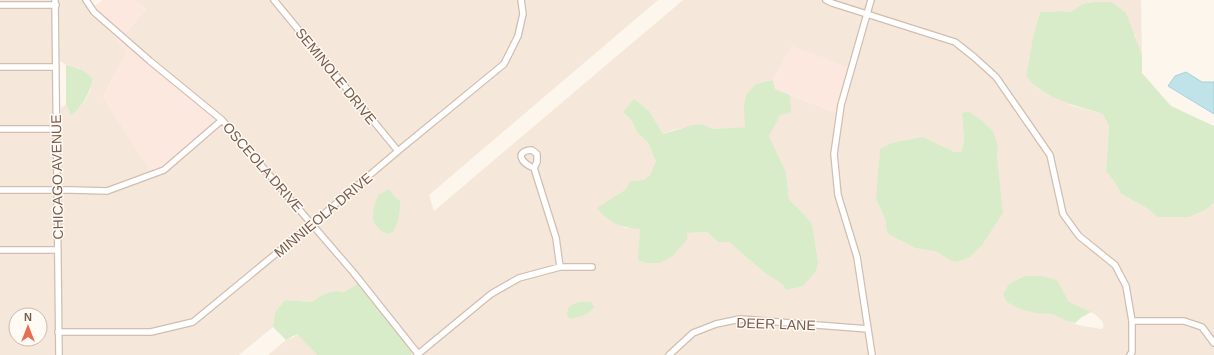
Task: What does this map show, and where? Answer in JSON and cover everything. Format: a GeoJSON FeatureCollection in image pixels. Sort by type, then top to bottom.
{"type":"FeatureCollection","features":[{"type":"Feature","properties":{"kind":"street","name":"OSCEOLA DRIVE"},"geometry":{"type":"LineString","coordinates":[[86,0],[94,12],[150,61],[222,120],[353,272],[418,354]]}},
{"type":"Feature","properties":{"kind":"street","name":"SEMINOLE DRIVE"},"geometry":{"type":"LineString","coordinates":[[274,0],[398,151]]}},
{"type":"Feature","properties":{"kind":"street","name":"MINNIEOLA DRIVE"},"geometry":{"type":"LineString","coordinates":[[58,332],[151,332],[192,322],[504,64],[518,36],[523,14],[521,0]]}},
{"type":"Feature","properties":{"kind":"street"},"geometry":{"type":"LineString","coordinates":[[826,0],[955,42],[996,77],[1050,155],[1063,214],[1078,236],[1115,265],[1126,286],[1132,321],[1132,352],[1130,355]]}},
{"type":"Feature","properties":{"kind":"street"},"geometry":{"type":"LineString","coordinates":[[871,0],[841,105],[834,154],[838,195],[857,257],[872,355]]}},
{"type":"Feature","properties":{"kind":"street"},"geometry":{"type":"LineString","coordinates":[[0,5],[56,2]]}},
{"type":"Feature","properties":{"kind":"street","name":"CHICAGO AVENUE"},"geometry":{"type":"LineString","coordinates":[[56,2],[59,355]]}},
{"type":"Feature","properties":{"kind":"street"},"geometry":{"type":"LineString","coordinates":[[0,67],[56,67]]}},
{"type":"Feature","properties":{"kind":"street"},"geometry":{"type":"LineString","coordinates":[[0,190],[106,191],[164,170],[222,120]]}},
{"type":"Feature","properties":{"kind":"street"},"geometry":{"type":"LineString","coordinates":[[0,129],[57,129]]}},
{"type":"Feature","properties":{"kind":"street"},"geometry":{"type":"LineString","coordinates":[[534,168],[556,238],[560,267]]}},
{"type":"Feature","properties":{"kind":"street"},"geometry":{"type":"LineString","coordinates":[[0,250],[58,250]]}},
{"type":"Feature","properties":{"kind":"street"},"geometry":{"type":"LineString","coordinates":[[418,354],[491,294],[519,278],[560,267],[592,267]]}},
{"type":"Feature","properties":{"kind":"street","name":"DEER LANE"},"geometry":{"type":"LineString","coordinates":[[669,355],[693,333],[716,324],[740,319],[868,329]]}},
{"type":"Feature","properties":{"kind":"street"},"geometry":{"type":"LineString","coordinates":[[1132,321],[1184,321],[1202,327],[1214,343]]}},
{"type":"Feature","properties":{"kind":"shaded area"},"geometry":{"type":"Polygon","coordinates":[[[0,0],[52,0],[56,355],[0,355],[0,0]]]}},
{"type":"Feature","properties":{"kind":"shaded area"},"geometry":{"type":"Polygon","coordinates":[[[59,0],[83,0],[92,13],[104,24],[127,52],[103,97],[155,177],[224,126],[359,283],[344,292],[337,291],[320,296],[312,302],[285,300],[275,312],[273,327],[239,355],[61,355],[61,108],[66,104],[71,116],[85,101],[90,91],[93,79],[78,68],[66,65],[60,61],[59,0]]]}},
{"type":"Feature","properties":{"kind":"shaded area"},"geometry":{"type":"Polygon","coordinates":[[[103,0],[135,0],[146,9],[124,35],[93,7],[103,0]]]}},
{"type":"Feature","properties":{"kind":"shaded area"},"geometry":{"type":"Polygon","coordinates":[[[135,0],[658,0],[429,195],[434,211],[683,0],[1141,0],[1142,55],[1137,44],[1136,37],[1112,2],[1093,2],[1083,4],[1070,12],[1040,12],[1033,38],[1026,76],[1037,88],[1073,106],[1103,114],[1109,125],[1106,171],[1116,184],[1121,194],[1145,207],[1158,217],[1170,217],[1207,209],[1214,202],[1214,355],[422,355],[200,99],[124,35],[146,9],[135,0]],[[792,47],[773,80],[756,84],[745,127],[713,129],[702,124],[673,130],[663,134],[650,112],[623,112],[632,121],[637,132],[647,142],[654,158],[656,159],[650,175],[644,180],[631,181],[626,189],[602,205],[606,218],[625,228],[640,228],[673,256],[687,240],[687,233],[707,232],[718,242],[729,242],[765,273],[782,284],[786,290],[818,261],[812,223],[789,199],[786,172],[769,136],[779,116],[790,112],[790,95],[840,114],[792,47]],[[962,114],[964,140],[961,152],[955,152],[923,137],[876,199],[885,219],[887,233],[926,249],[935,251],[948,259],[997,157],[998,147],[962,114]],[[389,189],[373,219],[376,227],[387,233],[395,197],[389,189]],[[1057,280],[1052,314],[1078,325],[1101,329],[1104,326],[1102,321],[1095,314],[1069,303],[1057,280]]]}},
{"type":"Feature","properties":{"kind":"shaded area"},"geometry":{"type":"Polygon","coordinates":[[[104,24],[224,126],[155,178],[103,97],[127,52],[104,24]]]}},
{"type":"Feature","properties":{"kind":"shaded area"},"geometry":{"type":"Polygon","coordinates":[[[792,46],[853,69],[840,114],[775,89],[773,81],[792,46]]]}},
{"type":"Feature","properties":{"kind":"shaded area"},"geometry":{"type":"Polygon","coordinates":[[[297,334],[317,355],[268,355],[286,340],[297,334]]]}},
{"type":"Feature","properties":{"kind":"green space"},"geometry":{"type":"Polygon","coordinates":[[[1093,2],[1112,2],[1126,13],[1142,55],[1142,73],[1171,106],[1214,126],[1214,202],[1207,209],[1189,217],[1158,217],[1145,207],[1121,194],[1116,184],[1106,171],[1109,126],[1103,114],[1069,104],[1053,97],[1036,87],[1026,76],[1033,37],[1040,12],[1070,12],[1083,4],[1093,2]]]}},
{"type":"Feature","properties":{"kind":"green space"},"geometry":{"type":"Polygon","coordinates":[[[66,65],[87,73],[93,79],[90,90],[85,99],[71,116],[66,104],[66,65]]]}},
{"type":"Feature","properties":{"kind":"green space"},"geometry":{"type":"Polygon","coordinates":[[[773,80],[775,89],[790,95],[791,112],[779,116],[769,136],[786,172],[789,199],[812,223],[818,261],[816,271],[803,286],[786,290],[782,284],[765,273],[729,242],[718,242],[707,232],[687,233],[687,240],[673,256],[660,263],[646,263],[638,260],[640,229],[616,224],[606,218],[597,208],[626,189],[630,181],[644,180],[650,175],[656,160],[647,142],[637,132],[632,121],[623,112],[634,99],[650,112],[663,134],[693,125],[702,124],[713,129],[745,127],[744,106],[746,95],[756,84],[773,80]]]}},
{"type":"Feature","properties":{"kind":"green space"},"geometry":{"type":"Polygon","coordinates":[[[969,112],[981,120],[993,131],[998,147],[997,157],[1003,213],[982,245],[970,257],[957,262],[948,259],[935,251],[915,248],[887,233],[885,219],[876,199],[880,149],[892,143],[923,137],[955,152],[961,152],[964,140],[962,114],[969,112]]]}},
{"type":"Feature","properties":{"kind":"green space"},"geometry":{"type":"Polygon","coordinates":[[[389,189],[400,201],[400,205],[397,225],[393,232],[387,234],[376,226],[373,214],[374,206],[379,194],[389,189]]]}},
{"type":"Feature","properties":{"kind":"green space"},"geometry":{"type":"Polygon","coordinates":[[[1025,276],[1043,276],[1057,280],[1069,302],[1091,312],[1075,323],[1052,314],[1035,313],[1018,308],[1007,302],[1003,294],[1009,284],[1025,276]]]}},
{"type":"Feature","properties":{"kind":"green space"},"geometry":{"type":"Polygon","coordinates":[[[359,283],[414,352],[411,355],[317,355],[297,334],[286,340],[273,327],[275,312],[285,300],[312,302],[320,296],[328,293],[337,291],[344,292],[359,283]]]}},
{"type":"Feature","properties":{"kind":"green space"},"geometry":{"type":"Polygon","coordinates":[[[580,302],[591,302],[594,307],[587,314],[570,319],[567,315],[568,308],[573,304],[580,302]]]}},
{"type":"Feature","properties":{"kind":"water"},"geometry":{"type":"Polygon","coordinates":[[[1186,72],[1202,82],[1214,82],[1214,114],[1168,86],[1175,76],[1186,72]]]}}]}
